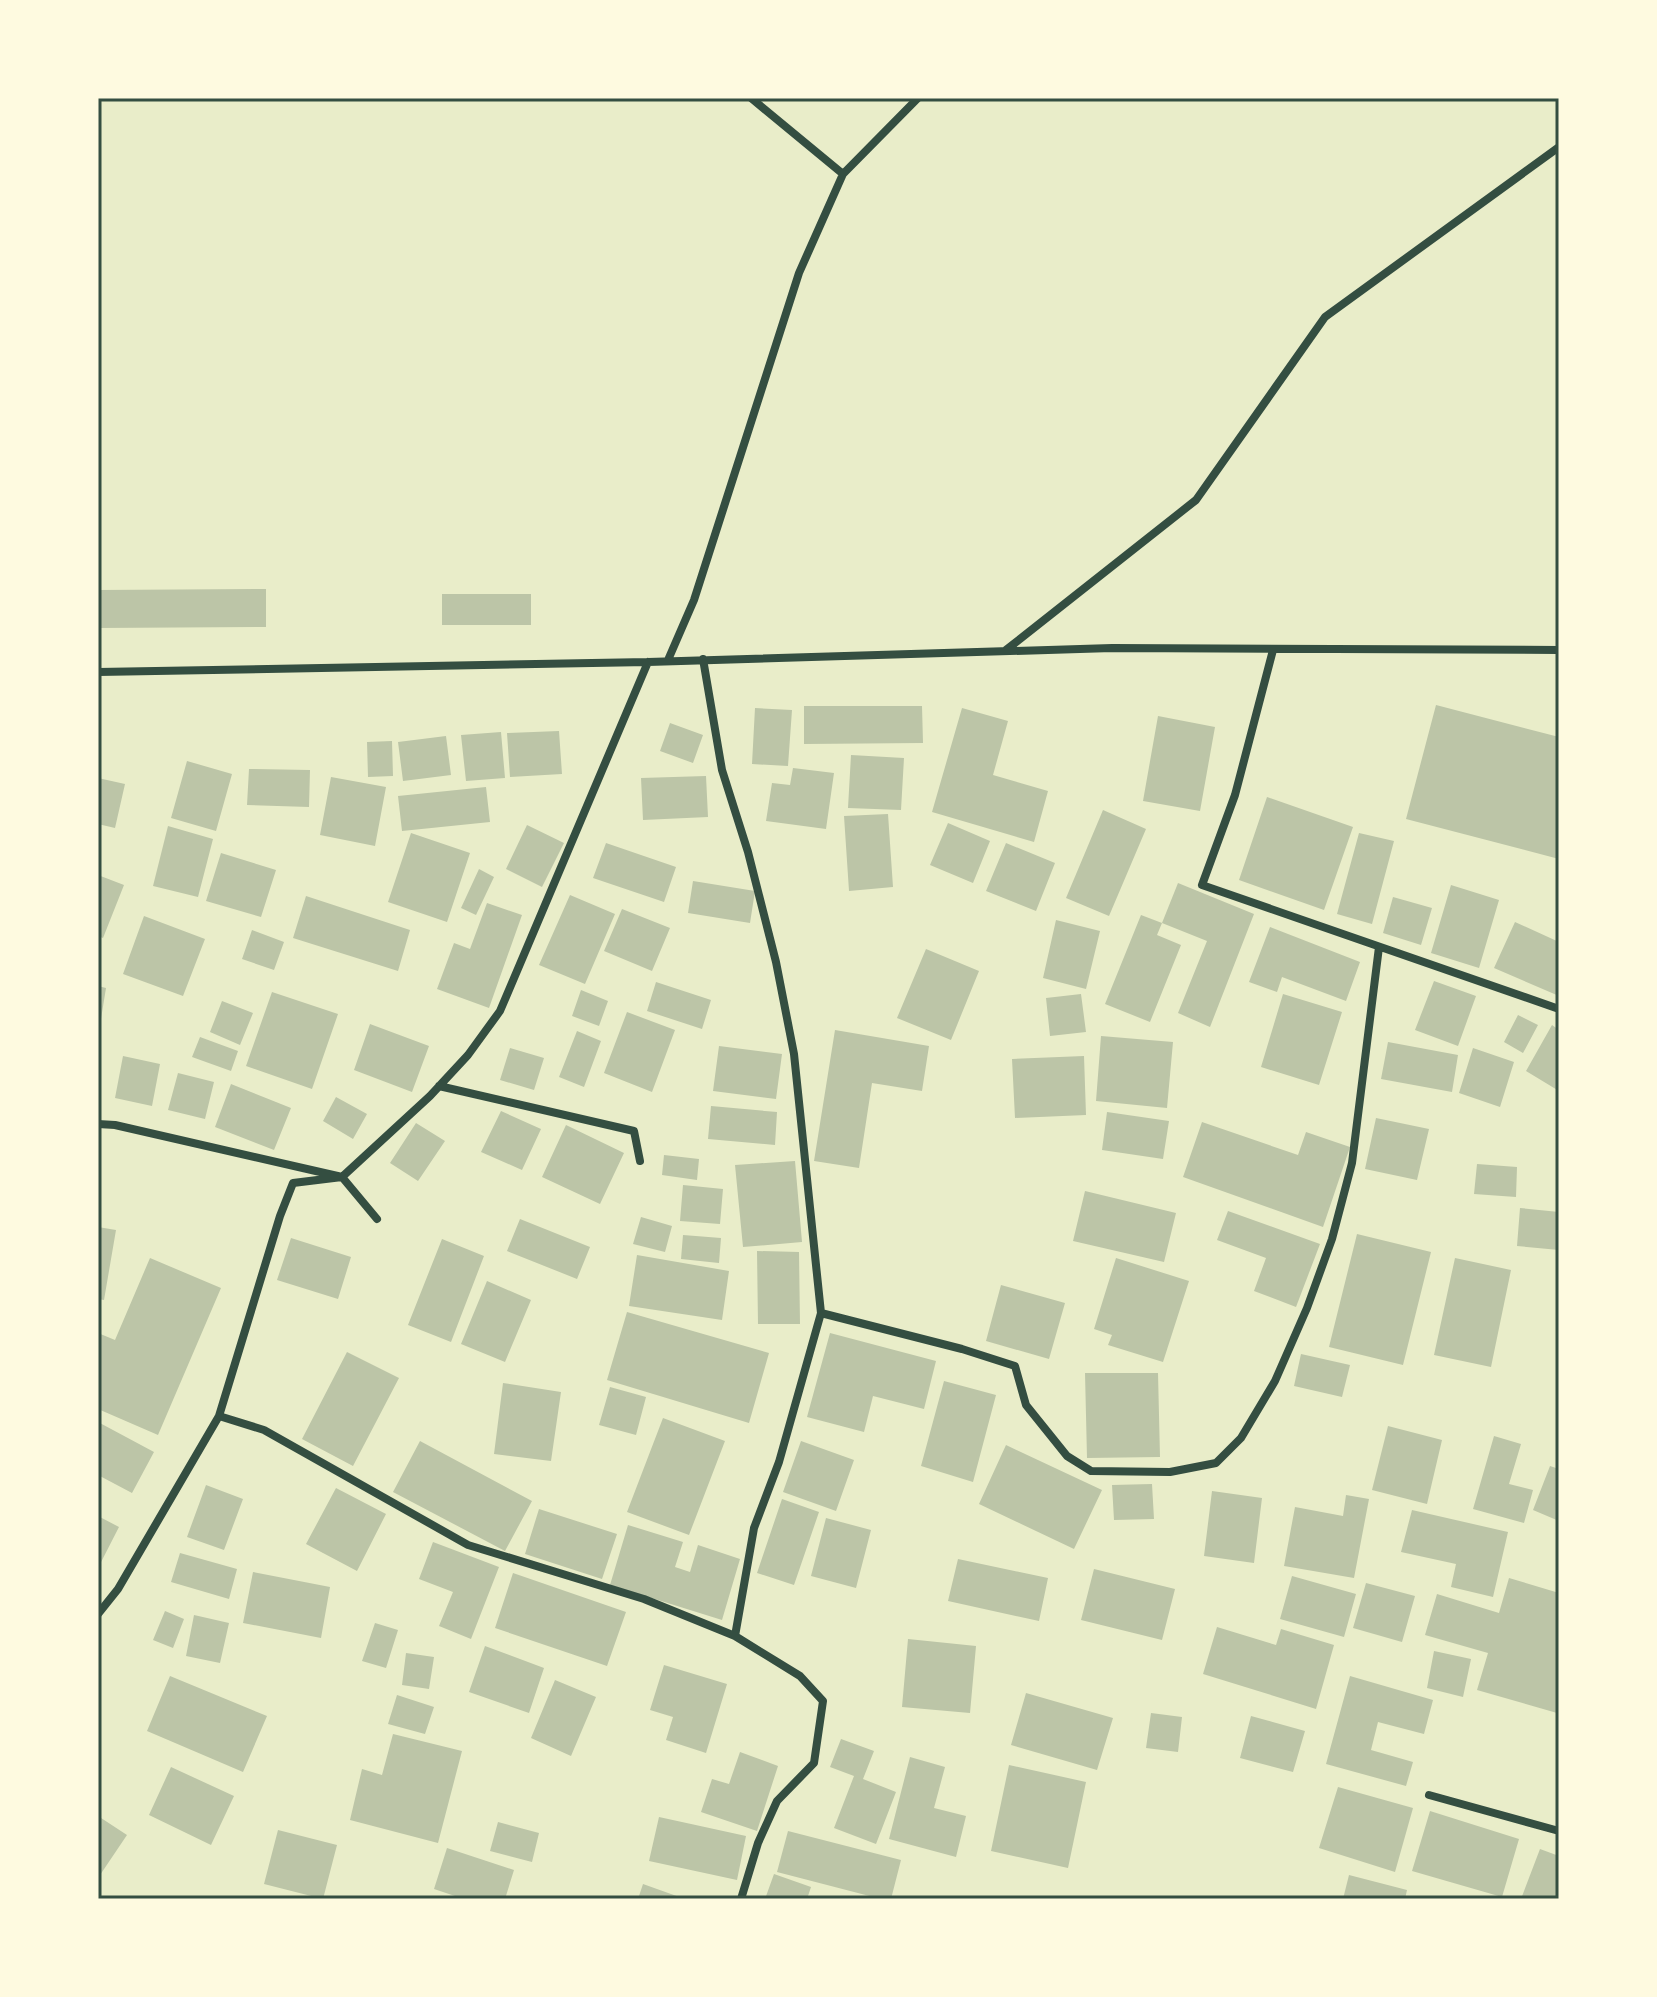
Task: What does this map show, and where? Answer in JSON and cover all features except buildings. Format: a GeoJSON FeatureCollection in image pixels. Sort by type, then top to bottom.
{"type":"FeatureCollection","features":[{"type":"Feature","properties":{"kind":"street"},"geometry":{"type":"LineString","coordinates":[[751,98],[843,174]]}},
{"type":"Feature","properties":{"kind":"street"},"geometry":{"type":"LineString","coordinates":[[668,660],[694,600],[799,273],[843,174],[918,98]]}},
{"type":"Feature","properties":{"kind":"street"},"geometry":{"type":"LineString","coordinates":[[1005,651],[1196,500],[1325,317],[1559,147]]}},
{"type":"Feature","properties":{"kind":"street"},"geometry":{"type":"LineString","coordinates":[[98,672],[648,662],[1112,648],[1559,650]]}},
{"type":"Feature","properties":{"kind":"street"},"geometry":{"type":"LineString","coordinates":[[1273,650],[1235,795],[1202,885],[1559,1009]]}},
{"type":"Feature","properties":{"kind":"street"},"geometry":{"type":"LineString","coordinates":[[703,659],[722,770],[748,852],[773,948],[794,1054],[821,1313],[779,1462],[754,1528],[735,1636]]}},
{"type":"Feature","properties":{"kind":"street"},"geometry":{"type":"LineString","coordinates":[[98,1614],[118,1589],[219,1416],[280,1216],[293,1183],[342,1177],[439,1086],[468,1055],[500,1011],[648,662]]}},
{"type":"Feature","properties":{"kind":"street"},"geometry":{"type":"LineString","coordinates":[[821,1313],[962,1349],[1015,1366],[1026,1405],[1067,1456],[1091,1471],[1170,1472],[1216,1463],[1241,1438],[1275,1381],[1307,1308],[1332,1239],[1352,1163],[1379,947]]}},
{"type":"Feature","properties":{"kind":"street"},"geometry":{"type":"LineString","coordinates":[[439,1086],[634,1131],[640,1161]]}},
{"type":"Feature","properties":{"kind":"street"},"geometry":{"type":"LineString","coordinates":[[98,1124],[115,1125],[342,1177],[377,1219]]}},
{"type":"Feature","properties":{"kind":"street"},"geometry":{"type":"LineString","coordinates":[[219,1416],[264,1430],[468,1545],[644,1599],[735,1636],[800,1676],[823,1701],[814,1763],[777,1801],[758,1843],[741,1899]]}},
{"type":"Feature","properties":{"kind":"street"},"geometry":{"type":"LineString","coordinates":[[1429,1795],[1559,1831]]}}]}
